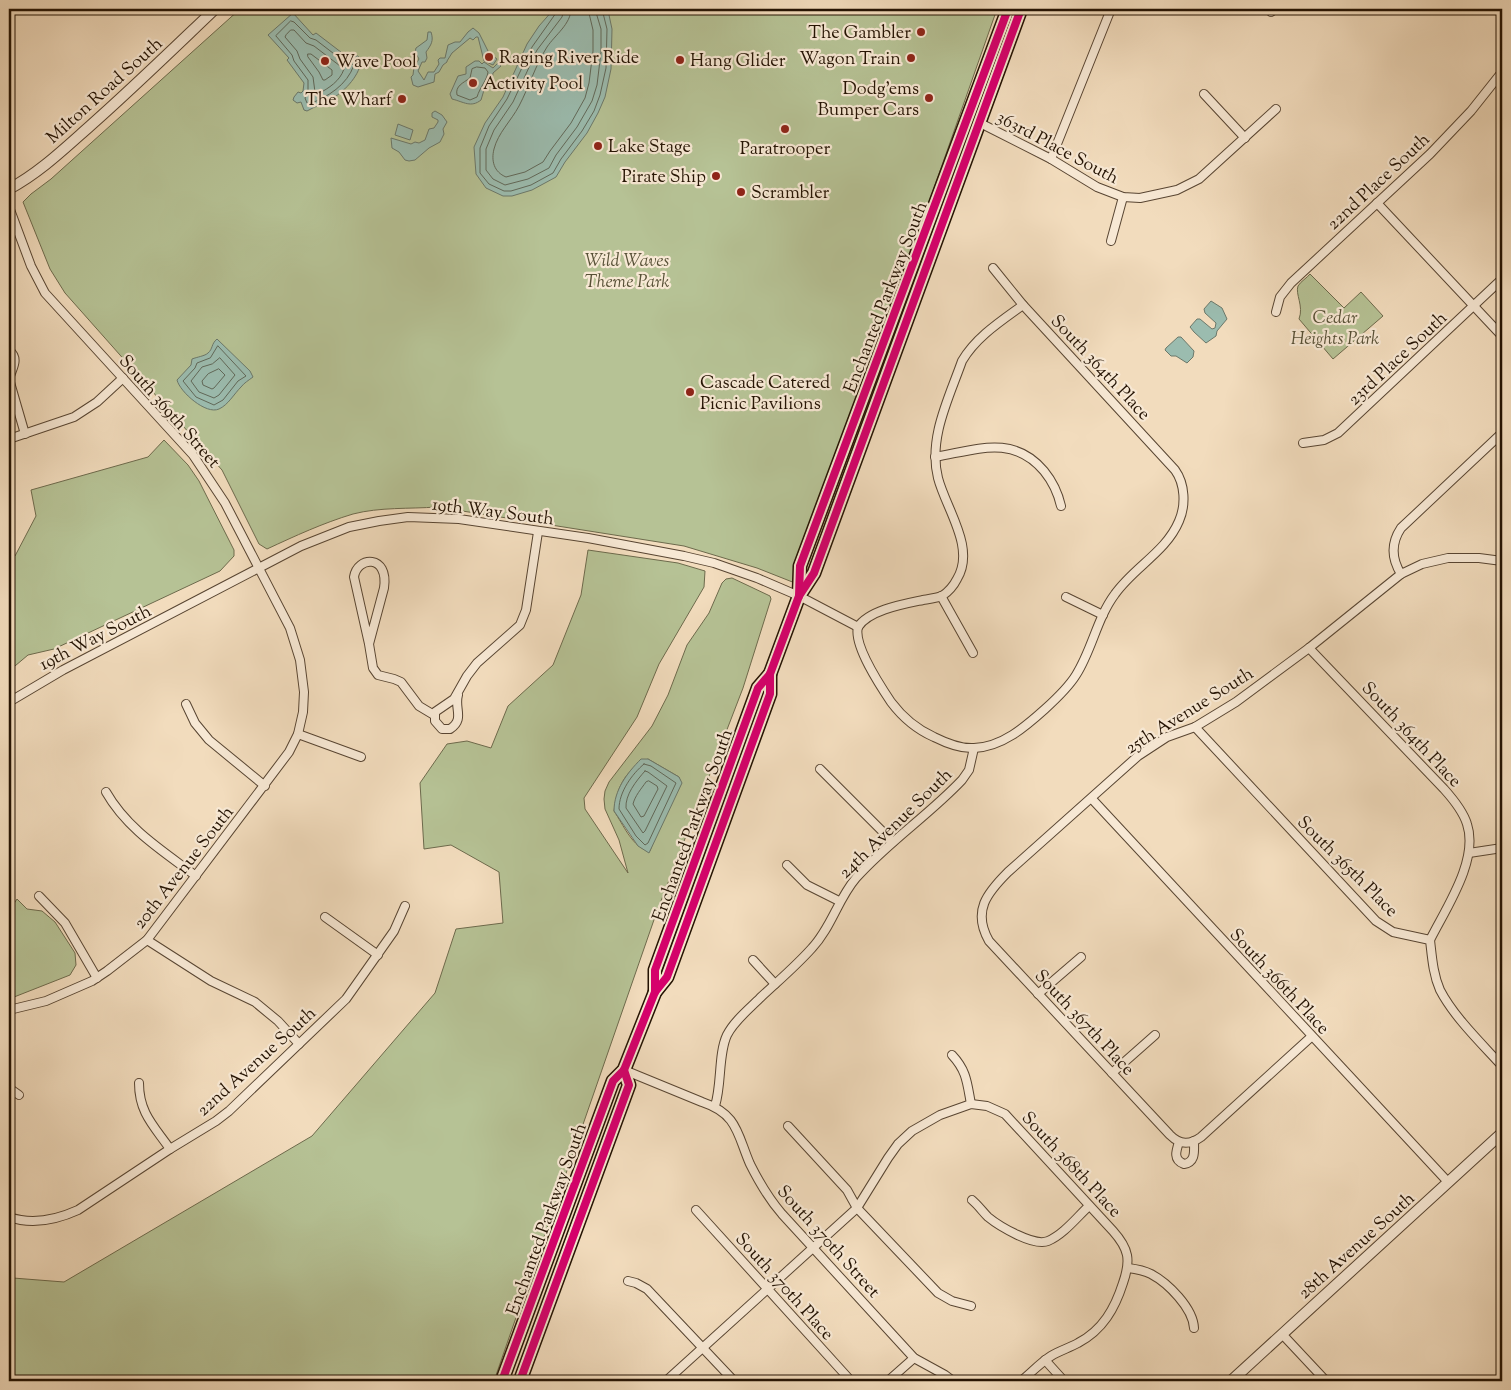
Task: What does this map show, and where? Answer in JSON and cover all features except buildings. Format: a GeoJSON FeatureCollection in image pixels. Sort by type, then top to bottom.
{"type":"FeatureCollection","features":[{"type":"Feature","properties":{"kind":"main road","name":"Enchanted Parkway South"},"geometry":{"type":"LineString","coordinates":[[799,596],[800,566],[1008,9]]}},
{"type":"Feature","properties":{"kind":"main road","name":"Enchanted Parkway South"},"geometry":{"type":"LineString","coordinates":[[502,1381],[613,1081],[624,1070],[655,992],[667,977],[767,703],[770,694],[770,674],[799,596],[814,573],[1021,9]]}},
{"type":"Feature","properties":{"kind":"main road"},"geometry":{"type":"LineString","coordinates":[[980,123],[976,117],[977,108],[991,70],[988,62]]}},
{"type":"Feature","properties":{"kind":"main road","name":"Enchanted Parkway South"},"geometry":{"type":"LineString","coordinates":[[520,1381],[629,1085],[624,1070]]}},
{"type":"Feature","properties":{"kind":"street","name":"Milton Road South"},"geometry":{"type":"LineString","coordinates":[[9,190],[37,172],[71,143],[129,92],[216,9]]}},
{"type":"Feature","properties":{"kind":"street"},"geometry":{"type":"LineString","coordinates":[[1051,159],[1111,9]]}},
{"type":"Feature","properties":{"kind":"street","name":"22nd Place South"},"geometry":{"type":"LineString","coordinates":[[1276,312],[1280,297],[1291,283],[1454,128],[1492,86],[1502,72]]}},
{"type":"Feature","properties":{"kind":"street"},"geometry":{"type":"LineString","coordinates":[[1204,94],[1245,138]]}},
{"type":"Feature","properties":{"kind":"street"},"geometry":{"type":"LineString","coordinates":[[1111,241],[1123,197],[1140,198],[1152,196],[1189,185],[1212,168],[1276,109]]}},
{"type":"Feature","properties":{"kind":"street","name":"363rd Place South"},"geometry":{"type":"LineString","coordinates":[[980,123],[1051,159],[1097,187],[1123,197]]}},
{"type":"Feature","properties":{"kind":"street"},"geometry":{"type":"LineString","coordinates":[[1377,203],[1502,336]]}},
{"type":"Feature","properties":{"kind":"street","name":"South 369th Street"},"geometry":{"type":"LineString","coordinates":[[9,207],[31,266],[45,293],[193,455],[225,503],[290,628],[300,660],[304,702],[298,734]]}},
{"type":"Feature","properties":{"kind":"street","name":"South 364th Place"},"geometry":{"type":"LineString","coordinates":[[993,268],[1023,305],[1168,461],[1178,475],[1183,487],[1182,512],[1173,534],[1116,591],[1103,615]]}},
{"type":"Feature","properties":{"kind":"street","name":"23rd Place South"},"geometry":{"type":"LineString","coordinates":[[1303,443],[1324,440],[1338,433],[1502,279]]}},
{"type":"Feature","properties":{"kind":"street"},"geometry":{"type":"LineString","coordinates":[[1023,305],[983,336],[966,354],[940,420],[935,457],[940,486],[959,534],[964,557],[958,579],[941,596],[885,610],[867,618],[858,627],[858,638],[866,658],[901,715],[926,734],[951,744],[974,748],[999,741],[1014,734],[1038,716],[1077,674],[1103,615],[1066,597]]}},
{"type":"Feature","properties":{"kind":"street"},"geometry":{"type":"LineString","coordinates":[[9,350],[15,360],[9,379],[25,434]]}},
{"type":"Feature","properties":{"kind":"street"},"geometry":{"type":"LineString","coordinates":[[9,440],[74,417],[97,402],[123,378]]}},
{"type":"Feature","properties":{"kind":"street"},"geometry":{"type":"LineString","coordinates":[[1401,574],[1396,566],[1393,554],[1394,541],[1401,528],[1502,433]]}},
{"type":"Feature","properties":{"kind":"street"},"geometry":{"type":"LineString","coordinates":[[935,457],[998,447],[1019,451],[1032,459],[1046,473],[1054,486],[1061,506]]}},
{"type":"Feature","properties":{"kind":"street","name":"19th Way South"},"geometry":{"type":"LineString","coordinates":[[9,702],[63,670],[301,546],[334,532],[393,518],[426,516],[460,519],[588,538],[684,556],[714,563],[757,578],[799,596]]}},
{"type":"Feature","properties":{"kind":"street"},"geometry":{"type":"LineString","coordinates":[[369,644],[385,582],[382,569],[372,562],[359,566],[354,577],[369,644],[371,663],[375,673],[401,682],[419,706],[434,715],[436,723],[442,729],[448,730],[454,727],[459,718],[456,706],[464,681],[477,663],[515,632],[522,622],[526,610],[538,532]]}},
{"type":"Feature","properties":{"kind":"street","name":"25th Avenue South"},"geometry":{"type":"LineString","coordinates":[[982,905],[992,889],[1003,877],[1138,756],[1154,744],[1196,726],[1236,702],[1309,648],[1401,574],[1422,564],[1448,558],[1479,558],[1502,561]]}},
{"type":"Feature","properties":{"kind":"street"},"geometry":{"type":"LineString","coordinates":[[799,596],[858,627]]}},
{"type":"Feature","properties":{"kind":"street"},"geometry":{"type":"LineString","coordinates":[[941,596],[973,653]]}},
{"type":"Feature","properties":{"kind":"street","name":"South 364th Place"},"geometry":{"type":"LineString","coordinates":[[1309,648],[1452,798],[1466,822],[1470,840],[1469,853]]}},
{"type":"Feature","properties":{"kind":"street"},"geometry":{"type":"LineString","coordinates":[[434,715],[437,710],[449,704],[458,695]]}},
{"type":"Feature","properties":{"kind":"street"},"geometry":{"type":"LineString","coordinates":[[186,704],[195,723],[209,740],[265,786]]}},
{"type":"Feature","properties":{"kind":"street","name":"South 365th Place"},"geometry":{"type":"LineString","coordinates":[[1196,726],[1376,921],[1393,932],[1430,940]]}},
{"type":"Feature","properties":{"kind":"street"},"geometry":{"type":"LineString","coordinates":[[298,734],[361,757]]}},
{"type":"Feature","properties":{"kind":"street","name":"20th Avenue South"},"geometry":{"type":"LineString","coordinates":[[9,1010],[51,999],[97,978],[147,940],[265,786],[289,752],[298,734]]}},
{"type":"Feature","properties":{"kind":"street","name":"24th Avenue South"},"geometry":{"type":"LineString","coordinates":[[716,1106],[726,1037],[742,1016],[820,939],[840,901],[857,877],[962,780],[969,770],[974,748]]}},
{"type":"Feature","properties":{"kind":"street"},"geometry":{"type":"LineString","coordinates":[[820,769],[893,842]]}},
{"type":"Feature","properties":{"kind":"street"},"geometry":{"type":"LineString","coordinates":[[106,792],[118,811],[134,829],[196,876]]}},
{"type":"Feature","properties":{"kind":"street","name":"South 366th Place"},"geometry":{"type":"LineString","coordinates":[[1092,799],[1311,1037],[1448,1182]]}},
{"type":"Feature","properties":{"kind":"street"},"geometry":{"type":"LineString","coordinates":[[1502,848],[1469,853],[1463,873],[1430,940],[1432,962],[1440,990],[1454,1011],[1502,1066]]}},
{"type":"Feature","properties":{"kind":"street"},"geometry":{"type":"LineString","coordinates":[[787,864],[807,884],[840,901]]}},
{"type":"Feature","properties":{"kind":"street"},"geometry":{"type":"LineString","coordinates":[[39,896],[65,923],[97,978]]}},
{"type":"Feature","properties":{"kind":"street","name":"South 367th Place"},"geometry":{"type":"LineString","coordinates":[[982,905],[982,923],[989,941],[1178,1142]]}},
{"type":"Feature","properties":{"kind":"street","name":"22nd Avenue South"},"geometry":{"type":"LineString","coordinates":[[9,1217],[24,1221],[37,1221],[64,1216],[78,1210],[229,1111],[346,999],[399,921],[405,906]]}},
{"type":"Feature","properties":{"kind":"street"},"geometry":{"type":"LineString","coordinates":[[325,918],[378,954]]}},
{"type":"Feature","properties":{"kind":"street"},"geometry":{"type":"LineString","coordinates":[[147,940],[211,981],[261,1006],[299,1044]]}},
{"type":"Feature","properties":{"kind":"street"},"geometry":{"type":"LineString","coordinates":[[1038,994],[1081,957]]}},
{"type":"Feature","properties":{"kind":"street"},"geometry":{"type":"LineString","coordinates":[[753,960],[775,984]]}},
{"type":"Feature","properties":{"kind":"street"},"geometry":{"type":"LineString","coordinates":[[1112,1073],[1155,1034]]}},
{"type":"Feature","properties":{"kind":"street"},"geometry":{"type":"LineString","coordinates":[[1192,1142],[1194,1159],[1184,1164],[1176,1157],[1178,1142],[1192,1142],[1211,1129],[1311,1037]]}},
{"type":"Feature","properties":{"kind":"street"},"geometry":{"type":"LineString","coordinates":[[666,1381],[814,1249],[857,1208],[888,1158],[902,1140],[930,1120],[971,1104],[966,1073],[952,1055]]}},
{"type":"Feature","properties":{"kind":"street","name":"South 370th Street"},"geometry":{"type":"LineString","coordinates":[[624,1070],[716,1106],[726,1115],[738,1130],[750,1163],[770,1199],[914,1358],[953,1381]]}},
{"type":"Feature","properties":{"kind":"street"},"geometry":{"type":"LineString","coordinates":[[139,1083],[143,1109],[170,1149]]}},
{"type":"Feature","properties":{"kind":"street"},"geometry":{"type":"LineString","coordinates":[[9,1088],[19,1095]]}},
{"type":"Feature","properties":{"kind":"street","name":"South 368th Place"},"geometry":{"type":"LineString","coordinates":[[971,1104],[987,1106],[1005,1114],[1123,1244],[1128,1268]]}},
{"type":"Feature","properties":{"kind":"street"},"geometry":{"type":"LineString","coordinates":[[788,1126],[847,1190],[857,1208],[938,1292],[952,1301],[971,1306]]}},
{"type":"Feature","properties":{"kind":"street","name":"28th Avenue South"},"geometry":{"type":"LineString","coordinates":[[1231,1381],[1502,1133]]}},
{"type":"Feature","properties":{"kind":"street"},"geometry":{"type":"LineString","coordinates":[[972,1200],[986,1215],[998,1224],[1028,1239],[1041,1242],[1054,1238],[1089,1206]]}},
{"type":"Feature","properties":{"kind":"street","name":"South 370th Place"},"geometry":{"type":"LineString","coordinates":[[696,1210],[851,1381]]}},
{"type":"Feature","properties":{"kind":"street"},"geometry":{"type":"LineString","coordinates":[[1021,1381],[1045,1360],[1084,1340],[1101,1326],[1115,1305],[1128,1268],[1149,1273],[1166,1285],[1190,1311],[1194,1328]]}},
{"type":"Feature","properties":{"kind":"street"},"geometry":{"type":"LineString","coordinates":[[628,1281],[647,1289],[734,1381]]}},
{"type":"Feature","properties":{"kind":"street"},"geometry":{"type":"LineString","coordinates":[[1282,1334],[1326,1381]]}},
{"type":"Feature","properties":{"kind":"street"},"geometry":{"type":"LineString","coordinates":[[888,1381],[914,1358]]}},
{"type":"Feature","properties":{"kind":"street"},"geometry":{"type":"LineString","coordinates":[[1045,1360],[1064,1381]]}},
{"type":"Feature","properties":{"kind":"green space","name":"Wild Waves Theme Park"},"geometry":{"type":"Polygon","coordinates":[[[240,9],[997,9],[795,583],[757,568],[684,546],[437,507],[384,509],[353,514],[267,549],[259,544],[222,470],[65,293],[50,269],[23,202],[240,9]]]}},
{"type":"Feature","properties":{"kind":"green space","name":"Cedar Heights Park"},"geometry":{"type":"Polygon","coordinates":[[[1310,274],[1344,308],[1361,292],[1383,316],[1333,359],[1299,319],[1301,309],[1297,289],[1310,274]]]}},
{"type":"Feature","properties":{"kind":"green space"},"geometry":{"type":"Polygon","coordinates":[[[164,440],[188,465],[199,481],[234,550],[234,556],[220,571],[54,649],[28,655],[9,671],[9,559],[15,556],[36,516],[31,490],[148,457],[164,440]]]}},
{"type":"Feature","properties":{"kind":"green space"},"geometry":{"type":"Polygon","coordinates":[[[588,550],[678,563],[705,571],[704,587],[659,664],[637,717],[584,798],[585,809],[628,873],[619,840],[605,809],[605,791],[609,782],[652,726],[668,695],[687,645],[709,613],[722,583],[726,579],[732,578],[770,596],[771,599],[743,688],[656,914],[494,1381],[9,1381],[9,1282],[13,1278],[64,1282],[312,1136],[435,993],[456,929],[503,923],[499,872],[451,845],[424,849],[420,783],[447,744],[467,741],[491,748],[508,706],[553,665],[581,595],[588,550]],[[648,759],[633,768],[624,780],[617,794],[614,811],[638,846],[650,851],[656,834],[681,783],[679,777],[648,759]]]}},
{"type":"Feature","properties":{"kind":"green space"},"geometry":{"type":"Polygon","coordinates":[[[17,899],[27,909],[42,911],[55,922],[75,953],[76,965],[70,975],[9,999],[9,911],[17,899]]]}},
{"type":"Feature","properties":{"kind":"water"},"geometry":{"type":"Polygon","coordinates":[[[554,9],[606,10],[609,15],[612,29],[611,69],[605,97],[587,133],[556,177],[532,190],[512,196],[503,196],[486,188],[476,174],[474,147],[485,123],[503,97],[527,44],[554,9]]]}},
{"type":"Feature","properties":{"kind":"water","name":"Wave Pool"},"geometry":{"type":"Polygon","coordinates":[[[293,13],[313,35],[316,33],[350,59],[353,56],[358,56],[361,59],[352,82],[330,100],[307,111],[304,110],[301,102],[297,103],[293,100],[298,92],[301,93],[303,91],[304,83],[287,60],[289,58],[268,35],[293,13]]]}},
{"type":"Feature","properties":{"kind":"water","name":"Raging River Ride"},"geometry":{"type":"Polygon","coordinates":[[[473,28],[479,33],[489,53],[497,59],[493,65],[484,61],[478,37],[473,40],[470,38],[452,53],[439,72],[435,74],[434,82],[418,87],[413,85],[411,77],[419,59],[415,52],[416,48],[427,40],[428,32],[431,32],[432,43],[426,52],[427,58],[425,62],[422,62],[418,71],[424,80],[428,72],[434,72],[439,64],[438,60],[445,58],[448,45],[460,42],[473,28]]]}},
{"type":"Feature","properties":{"kind":"water","name":"Activity Pool"},"geometry":{"type":"Polygon","coordinates":[[[475,61],[479,61],[482,64],[484,62],[493,68],[498,63],[501,66],[493,73],[492,80],[484,90],[481,100],[471,104],[452,99],[450,94],[458,76],[466,74],[466,67],[475,61]]]}},
{"type":"Feature","properties":{"kind":"water"},"geometry":{"type":"Polygon","coordinates":[[[435,111],[442,115],[447,122],[440,142],[429,148],[415,160],[405,160],[399,152],[392,148],[391,138],[411,144],[425,140],[429,129],[434,128],[438,122],[438,120],[432,117],[432,113],[435,111]]]}},
{"type":"Feature","properties":{"kind":"water"},"geometry":{"type":"Polygon","coordinates":[[[398,124],[413,130],[410,140],[395,135],[398,124]]]}},
{"type":"Feature","properties":{"kind":"water"},"geometry":{"type":"Polygon","coordinates":[[[1211,301],[1222,308],[1227,319],[1217,331],[1216,336],[1206,343],[1190,327],[1197,319],[1200,319],[1212,329],[1215,328],[1216,323],[1205,313],[1204,309],[1211,301]]]}},
{"type":"Feature","properties":{"kind":"water"},"geometry":{"type":"Polygon","coordinates":[[[1178,337],[1181,337],[1194,351],[1193,357],[1187,363],[1176,356],[1171,356],[1165,350],[1178,337]]]}},
{"type":"Feature","properties":{"kind":"water"},"geometry":{"type":"Polygon","coordinates":[[[217,339],[250,371],[253,377],[225,405],[214,410],[207,409],[194,401],[183,390],[177,380],[191,365],[192,359],[208,353],[217,339]]]}},
{"type":"Feature","properties":{"kind":"water"},"geometry":{"type":"Polygon","coordinates":[[[641,759],[648,759],[679,777],[682,783],[649,853],[638,846],[614,811],[616,796],[622,782],[641,759]]]}},
{"type":"Feature","properties":{"kind":"cycle path"},"geometry":{"type":"LineString","coordinates":[[799,596],[800,566],[1008,9]]}},
{"type":"Feature","properties":{"kind":"cycle path"},"geometry":{"type":"LineString","coordinates":[[655,992],[655,970],[758,688],[770,674],[799,596],[814,573],[1021,9]]}},
{"type":"Feature","properties":{"kind":"cycle path"},"geometry":{"type":"LineString","coordinates":[[502,1381],[613,1081],[624,1070],[655,992],[667,977],[770,694],[770,674]]}},
{"type":"Feature","properties":{"kind":"cycle path"},"geometry":{"type":"LineString","coordinates":[[520,1381],[629,1085],[624,1070]]}},
{"type":"Feature","properties":{"kind":"place","name":"The Gambler"},"geometry":{"type":"Point","coordinates":[921,32]}},
{"type":"Feature","properties":{"kind":"place","name":"Raging River Ride"},"geometry":{"type":"Point","coordinates":[489,57]}},
{"type":"Feature","properties":{"kind":"place","name":"Wagon Train"},"geometry":{"type":"Point","coordinates":[911,58]}},
{"type":"Feature","properties":{"kind":"place","name":"Hang Glider"},"geometry":{"type":"Point","coordinates":[680,60]}},
{"type":"Feature","properties":{"kind":"place","name":"Wave Pool"},"geometry":{"type":"Point","coordinates":[325,61]}},
{"type":"Feature","properties":{"kind":"place","name":"Activity Pool"},"geometry":{"type":"Point","coordinates":[473,83]}},
{"type":"Feature","properties":{"kind":"place","name":"Dodg’ems Bumper Cars"},"geometry":{"type":"Point","coordinates":[929,98]}},
{"type":"Feature","properties":{"kind":"place","name":"The Wharf"},"geometry":{"type":"Point","coordinates":[402,99]}},
{"type":"Feature","properties":{"kind":"place","name":"Paratrooper"},"geometry":{"type":"Point","coordinates":[785,129]}},
{"type":"Feature","properties":{"kind":"place","name":"Lake Stage"},"geometry":{"type":"Point","coordinates":[598,146]}},
{"type":"Feature","properties":{"kind":"place","name":"Pirate Ship"},"geometry":{"type":"Point","coordinates":[716,176]}},
{"type":"Feature","properties":{"kind":"place","name":"Scrambler"},"geometry":{"type":"Point","coordinates":[741,192]}},
{"type":"Feature","properties":{"kind":"place","name":"Cascade Catered Picnic Pavilions"},"geometry":{"type":"Point","coordinates":[690,392]}}]}
